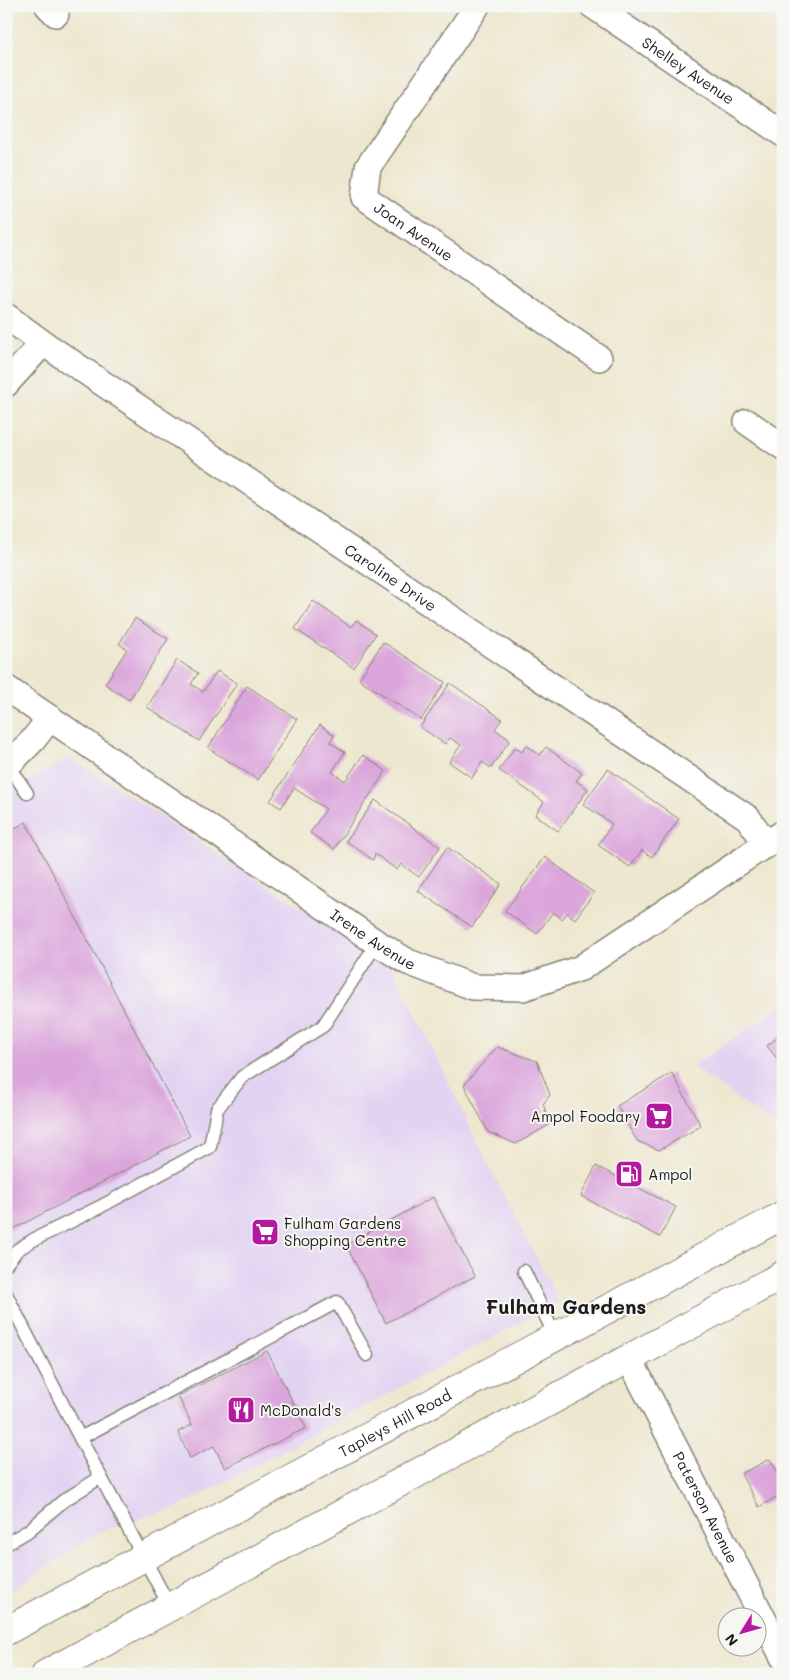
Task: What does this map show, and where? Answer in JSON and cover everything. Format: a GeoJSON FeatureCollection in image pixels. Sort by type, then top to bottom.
{"type":"FeatureCollection","features":[{"type":"Feature","properties":{"kind":"main road","name":"Tapleys Hill Road"},"geometry":{"type":"LineString","coordinates":[[6,1631],[783,1215]]}},
{"type":"Feature","properties":{"kind":"main road"},"geometry":{"type":"LineString","coordinates":[[46,1674],[783,1275]]}},
{"type":"Feature","properties":{"kind":"street","name":"Joan Avenue"},"geometry":{"type":"LineString","coordinates":[[477,6],[368,167],[364,197],[599,358]]}},
{"type":"Feature","properties":{"kind":"street","name":"Shelley Avenue"},"geometry":{"type":"LineString","coordinates":[[593,6],[783,134]]}},
{"type":"Feature","properties":{"kind":"street","name":"Caroline Drive"},"geometry":{"type":"LineString","coordinates":[[6,316],[43,343],[748,818],[775,839]]}},
{"type":"Feature","properties":{"kind":"street"},"geometry":{"type":"LineString","coordinates":[[6,384],[43,343]]}},
{"type":"Feature","properties":{"kind":"street"},"geometry":{"type":"LineString","coordinates":[[747,422],[783,447]]}},
{"type":"Feature","properties":{"kind":"street","name":"Irene Avenue"},"geometry":{"type":"LineString","coordinates":[[6,688],[376,944],[408,962],[473,987],[523,988],[581,968],[775,839]]}},
{"type":"Feature","properties":{"kind":"street"},"geometry":{"type":"LineString","coordinates":[[7,766],[33,740],[50,718]]}},
{"type":"Feature","properties":{"kind":"street","name":"Paterson Avenue"},"geometry":{"type":"LineString","coordinates":[[629,1358],[783,1657]]}},
{"type":"Feature","properties":{"kind":"lane"},"geometry":{"type":"LineString","coordinates":[[7,766],[27,793]]}},
{"type":"Feature","properties":{"kind":"lane"},"geometry":{"type":"LineString","coordinates":[[6,1264],[17,1250],[33,1240],[100,1207],[210,1147],[217,1109],[242,1077],[323,1026],[376,944]]}},
{"type":"Feature","properties":{"kind":"lane"},"geometry":{"type":"LineString","coordinates":[[524,1271],[555,1336]]}},
{"type":"Feature","properties":{"kind":"lane"},"geometry":{"type":"LineString","coordinates":[[6,1294],[170,1607]]}},
{"type":"Feature","properties":{"kind":"lane"},"geometry":{"type":"LineString","coordinates":[[80,1438],[337,1302],[367,1355]]}},
{"type":"Feature","properties":{"kind":"lane"},"geometry":{"type":"LineString","coordinates":[[6,1544],[28,1531],[63,1502],[101,1477]]}},
{"type":"Feature","properties":{"kind":"shaded area","name":"Fulham Gardens Shopping Centre"},"geometry":{"type":"Polygon","coordinates":[[[71,758],[393,968],[487,1162],[559,1302],[178,1507],[101,1531],[6,1594],[6,793],[71,758]]]}},
{"type":"Feature","properties":{"kind":"shaded area"},"geometry":{"type":"Polygon","coordinates":[[[783,1004],[783,1131],[692,1067],[783,1004]]]}},
{"type":"Feature","properties":{"kind":"building"},"geometry":{"type":"Polygon","coordinates":[[[313,601],[351,627],[356,620],[376,634],[354,668],[295,629],[313,601]]]}},
{"type":"Feature","properties":{"kind":"building"},"geometry":{"type":"Polygon","coordinates":[[[135,618],[168,639],[129,700],[105,684],[127,649],[119,644],[135,618]]]}},
{"type":"Feature","properties":{"kind":"building"},"geometry":{"type":"Polygon","coordinates":[[[383,642],[445,682],[421,720],[359,679],[383,642]]]}},
{"type":"Feature","properties":{"kind":"building"},"geometry":{"type":"Polygon","coordinates":[[[177,660],[198,673],[191,684],[203,692],[217,671],[237,683],[199,741],[147,707],[177,660]]]}},
{"type":"Feature","properties":{"kind":"building"},"geometry":{"type":"Polygon","coordinates":[[[450,683],[502,719],[495,729],[510,740],[491,768],[482,762],[472,778],[449,762],[461,745],[450,738],[445,744],[420,727],[450,683]]]}},
{"type":"Feature","properties":{"kind":"building"},"geometry":{"type":"Polygon","coordinates":[[[247,686],[297,719],[258,780],[208,748],[247,686]]]}},
{"type":"Feature","properties":{"kind":"building"},"geometry":{"type":"Polygon","coordinates":[[[320,725],[334,735],[330,742],[345,752],[332,772],[345,781],[363,755],[386,771],[334,849],[310,833],[326,809],[294,788],[281,808],[270,801],[320,725]]]}},
{"type":"Feature","properties":{"kind":"building"},"geometry":{"type":"Polygon","coordinates":[[[526,745],[540,755],[546,747],[582,773],[576,781],[588,789],[558,831],[535,815],[544,802],[499,770],[515,747],[522,752],[526,745]]]}},
{"type":"Feature","properties":{"kind":"building"},"geometry":{"type":"Polygon","coordinates":[[[608,769],[679,819],[652,857],[642,850],[630,867],[598,845],[612,824],[583,804],[608,769]]]}},
{"type":"Feature","properties":{"kind":"building"},"geometry":{"type":"Polygon","coordinates":[[[375,800],[440,847],[419,877],[401,864],[397,870],[375,854],[373,860],[346,841],[375,800]]]}},
{"type":"Feature","properties":{"kind":"building"},"geometry":{"type":"Polygon","coordinates":[[[26,822],[190,1136],[6,1233],[6,833],[26,822]]]}},
{"type":"Feature","properties":{"kind":"building"},"geometry":{"type":"Polygon","coordinates":[[[447,847],[501,884],[472,927],[418,891],[447,847]]]}},
{"type":"Feature","properties":{"kind":"building"},"geometry":{"type":"Polygon","coordinates":[[[545,857],[594,893],[575,919],[567,913],[562,919],[553,912],[537,934],[505,911],[545,857]]]}},
{"type":"Feature","properties":{"kind":"building"},"geometry":{"type":"Polygon","coordinates":[[[783,1033],[783,1064],[767,1046],[783,1033]]]}},
{"type":"Feature","properties":{"kind":"building"},"geometry":{"type":"Polygon","coordinates":[[[497,1047],[537,1061],[550,1095],[543,1104],[550,1124],[516,1144],[488,1132],[464,1085],[497,1047]]]}},
{"type":"Feature","properties":{"kind":"building","name":"Ampol Foodary"},"geometry":{"type":"Polygon","coordinates":[[[672,1073],[701,1126],[659,1150],[637,1141],[617,1106],[672,1073]]]}},
{"type":"Feature","properties":{"kind":"building"},"geometry":{"type":"Polygon","coordinates":[[[596,1166],[676,1207],[660,1237],[581,1196],[596,1166]]]}},
{"type":"Feature","properties":{"kind":"building"},"geometry":{"type":"Polygon","coordinates":[[[433,1197],[475,1276],[386,1323],[346,1245],[433,1197]]]}},
{"type":"Feature","properties":{"kind":"building","name":"McDonald's"},"geometry":{"type":"Polygon","coordinates":[[[267,1351],[306,1428],[225,1468],[214,1446],[190,1458],[178,1432],[192,1425],[178,1396],[267,1351]]]}},
{"type":"Feature","properties":{"kind":"building"},"geometry":{"type":"Polygon","coordinates":[[[770,1459],[783,1482],[783,1493],[759,1507],[741,1474],[770,1459]]]}},
{"type":"Feature","properties":{"kind":"place","name":"Ampol Foodary"},"geometry":{"type":"Point","coordinates":[659,1116]}},
{"type":"Feature","properties":{"kind":"place","name":"Ampol"},"geometry":{"type":"Point","coordinates":[629,1174]}},
{"type":"Feature","properties":{"kind":"place","name":"Fulham Gardens Shopping Centre"},"geometry":{"type":"Point","coordinates":[265,1232]}},
{"type":"Feature","properties":{"kind":"place","name":"McDonald's"},"geometry":{"type":"Point","coordinates":[241,1410]}},
{"type":"Feature","properties":{"kind":"district","name":"Fulham Gardens"},"geometry":{"type":"Point","coordinates":[566,1306]}}]}
